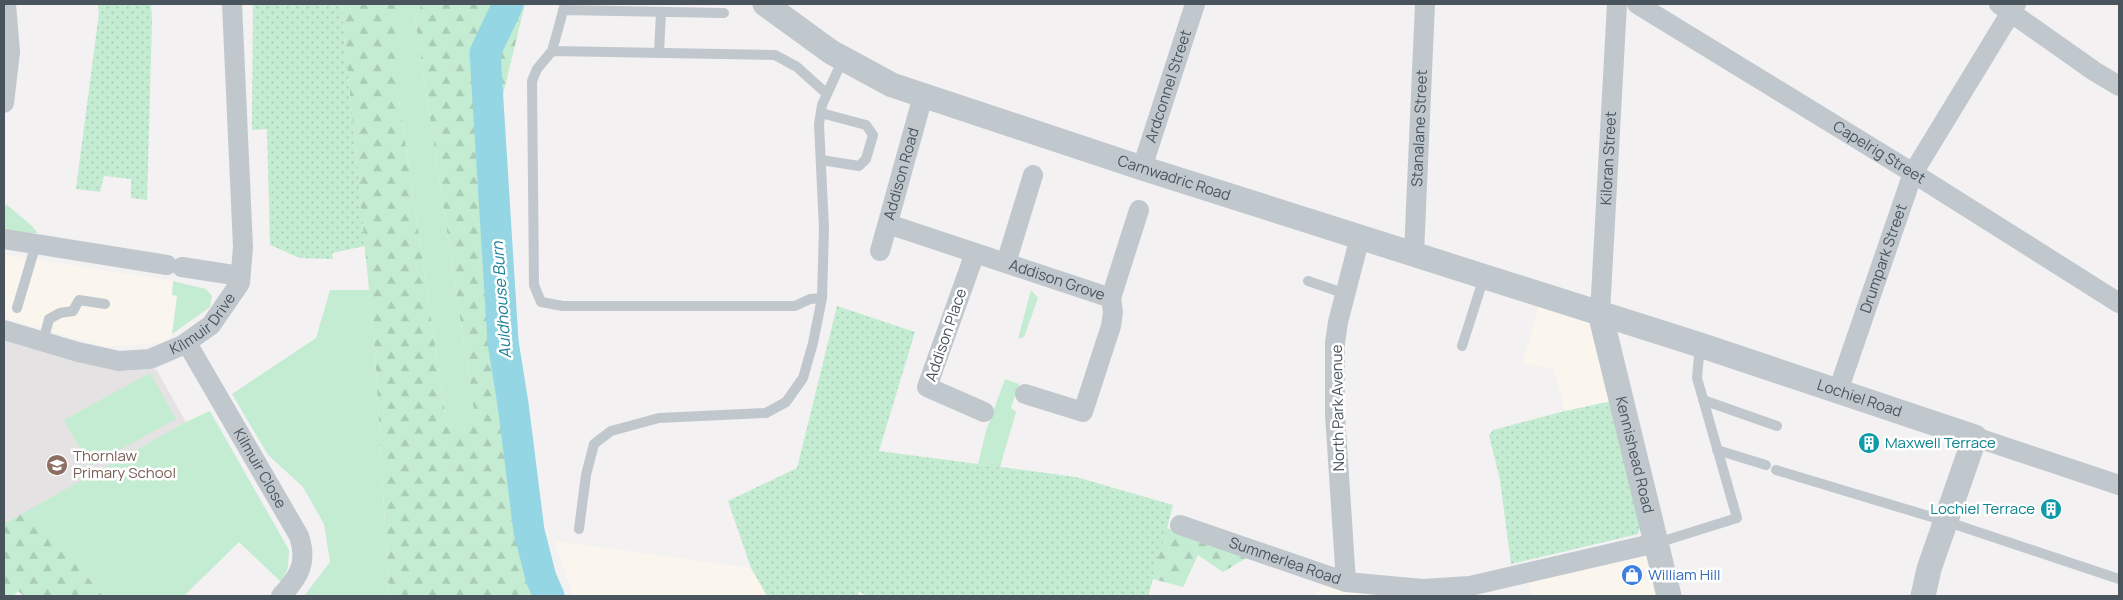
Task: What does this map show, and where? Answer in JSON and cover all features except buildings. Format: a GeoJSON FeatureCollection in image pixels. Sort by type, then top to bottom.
{"type":"FeatureCollection","features":[{"type":"Feature","properties":{"kind":"street"},"geometry":{"type":"LineString","coordinates":[[4,103],[10,52],[6,4]]}},
{"type":"Feature","properties":{"kind":"street","name":"Kilmuir Drive"},"geometry":{"type":"LineString","coordinates":[[4,330],[78,352],[119,361],[150,359],[187,343],[211,325],[240,283],[243,248],[232,4]]}},
{"type":"Feature","properties":{"kind":"street","name":"Carnwadric Road"},"geometry":{"type":"LineString","coordinates":[[765,4],[843,59],[892,85],[1142,168],[1600,313]]}},
{"type":"Feature","properties":{"kind":"street","name":"Ardconnel Street"},"geometry":{"type":"LineString","coordinates":[[1142,168],[1195,4]]}},
{"type":"Feature","properties":{"kind":"street","name":"Stanalane Street"},"geometry":{"type":"LineString","coordinates":[[1414,253],[1425,4]]}},
{"type":"Feature","properties":{"kind":"street","name":"Kiloran Street"},"geometry":{"type":"LineString","coordinates":[[1600,313],[1617,4]]}},
{"type":"Feature","properties":{"kind":"street","name":"Capelrig Street"},"geometry":{"type":"LineString","coordinates":[[1637,4],[2119,302]]}},
{"type":"Feature","properties":{"kind":"street"},"geometry":{"type":"LineString","coordinates":[[2009,7],[2094,71],[2119,86]]}},
{"type":"Feature","properties":{"kind":"street","name":"Drumpark Street"},"geometry":{"type":"LineString","coordinates":[[1838,391],[1913,173],[2009,7]]}},
{"type":"Feature","properties":{"kind":"street","name":"Addison Road"},"geometry":{"type":"LineString","coordinates":[[880,251],[923,96]]}},
{"type":"Feature","properties":{"kind":"street"},"geometry":{"type":"LineString","coordinates":[[1006,263],[1033,175]]}},
{"type":"Feature","properties":{"kind":"street"},"geometry":{"type":"LineString","coordinates":[[1111,298],[1139,210]]}},
{"type":"Feature","properties":{"kind":"street","name":"Addison Grove"},"geometry":{"type":"LineString","coordinates":[[888,224],[1111,298],[1113,312],[1111,326],[1083,412],[1025,394]]}},
{"type":"Feature","properties":{"kind":"street","name":"North Park Avenue"},"geometry":{"type":"LineString","coordinates":[[1346,582],[1335,414],[1335,343],[1360,237]]}},
{"type":"Feature","properties":{"kind":"street"},"geometry":{"type":"LineString","coordinates":[[4,239],[240,276]]}},
{"type":"Feature","properties":{"kind":"street","name":"Addison Place"},"geometry":{"type":"LineString","coordinates":[[974,253],[927,387],[984,412]]}},
{"type":"Feature","properties":{"kind":"street","name":"Lochiel Road"},"geometry":{"type":"LineString","coordinates":[[1600,313],[2119,485]]}},
{"type":"Feature","properties":{"kind":"street","name":"Kennishead Road"},"geometry":{"type":"LineString","coordinates":[[1600,313],[1670,596]]}},
{"type":"Feature","properties":{"kind":"street","name":"Kilmuir Close"},"geometry":{"type":"LineString","coordinates":[[187,343],[299,536],[303,548],[302,567],[295,581],[281,596]]}},
{"type":"Feature","properties":{"kind":"street"},"geometry":{"type":"LineString","coordinates":[[1923,596],[1929,569],[1975,437]]}},
{"type":"Feature","properties":{"kind":"street","name":"Summerlea Road"},"geometry":{"type":"LineString","coordinates":[[1180,525],[1346,582],[1424,593],[1470,586],[1656,543]]}},
{"type":"Feature","properties":{"kind":"lane"},"geometry":{"type":"LineString","coordinates":[[724,13],[564,7],[552,51],[537,69],[532,81],[534,285],[541,302],[563,306],[795,306],[810,299],[822,298]]}},
{"type":"Feature","properties":{"kind":"lane"},"geometry":{"type":"LineString","coordinates":[[659,52],[661,12]]}},
{"type":"Feature","properties":{"kind":"lane"},"geometry":{"type":"LineString","coordinates":[[552,51],[775,54],[797,67],[827,94]]}},
{"type":"Feature","properties":{"kind":"lane"},"geometry":{"type":"LineString","coordinates":[[579,529],[586,475],[594,444],[611,431],[659,418],[766,413],[786,402],[804,378],[822,298],[824,229],[819,124],[827,94],[843,59]]}},
{"type":"Feature","properties":{"kind":"lane"},"geometry":{"type":"LineString","coordinates":[[821,112],[866,125],[873,135],[866,159],[859,166],[821,160]]}},
{"type":"Feature","properties":{"kind":"lane"},"geometry":{"type":"LineString","coordinates":[[18,308],[36,244]]}},
{"type":"Feature","properties":{"kind":"lane"},"geometry":{"type":"LineString","coordinates":[[1462,346],[1484,277]]}},
{"type":"Feature","properties":{"kind":"lane"},"geometry":{"type":"LineString","coordinates":[[1308,281],[1346,294]]}},
{"type":"Feature","properties":{"kind":"lane"},"geometry":{"type":"LineString","coordinates":[[43,342],[49,320],[60,313],[73,311],[79,300],[105,304]]}},
{"type":"Feature","properties":{"kind":"lane"},"geometry":{"type":"LineString","coordinates":[[1656,543],[1737,518],[1697,378],[1700,345]]}},
{"type":"Feature","properties":{"kind":"lane"},"geometry":{"type":"LineString","coordinates":[[1703,400],[1777,426]]}},
{"type":"Feature","properties":{"kind":"lane"},"geometry":{"type":"LineString","coordinates":[[1717,450],[1766,466]]}},
{"type":"Feature","properties":{"kind":"lane"},"geometry":{"type":"LineString","coordinates":[[1776,470],[1945,522],[2119,579]]}},
{"type":"Feature","properties":{"kind":"shaded area"},"geometry":{"type":"Polygon","coordinates":[[[7,255],[173,281],[172,295],[178,296],[172,334],[165,342],[106,347],[4,318],[4,268],[7,255]]]}},
{"type":"Feature","properties":{"kind":"shaded area"},"geometry":{"type":"Polygon","coordinates":[[[1542,296],[1600,313],[1621,399],[1565,411],[1554,369],[1522,363],[1542,296]]]}},
{"type":"Feature","properties":{"kind":"shaded area","name":"Thornlaw Primary School"},"geometry":{"type":"Polygon","coordinates":[[[4,340],[124,371],[156,369],[186,422],[4,524],[4,340]]]}},
{"type":"Feature","properties":{"kind":"shaded area"},"geometry":{"type":"Polygon","coordinates":[[[554,541],[751,568],[767,596],[574,596],[554,541]]]}},
{"type":"Feature","properties":{"kind":"shaded area"},"geometry":{"type":"Polygon","coordinates":[[[1656,543],[1669,596],[1532,596],[1527,573],[1656,543]]]}},
{"type":"Feature","properties":{"kind":"shaded area"},"geometry":{"type":"Polygon","coordinates":[[[1323,581],[1373,594],[1372,596],[1316,596],[1323,581]]]}},
{"type":"Feature","properties":{"kind":"green space"},"geometry":{"type":"Polygon","coordinates":[[[98,4],[151,4],[147,200],[131,198],[131,179],[104,176],[100,192],[76,189],[99,13],[98,4]]]}},
{"type":"Feature","properties":{"kind":"green space"},"geometry":{"type":"Polygon","coordinates":[[[253,4],[341,4],[365,246],[332,253],[333,259],[300,258],[270,245],[267,129],[252,130],[253,4]]]}},
{"type":"Feature","properties":{"kind":"green space"},"geometry":{"type":"Polygon","coordinates":[[[341,4],[399,4],[399,100],[447,427],[475,417],[415,18],[422,4],[525,4],[502,99],[531,527],[563,596],[389,596],[375,351],[341,4]]]}},
{"type":"Feature","properties":{"kind":"green space"},"geometry":{"type":"Polygon","coordinates":[[[399,4],[422,4],[415,18],[475,417],[447,427],[399,100],[399,4]]]}},
{"type":"Feature","properties":{"kind":"green space"},"geometry":{"type":"Polygon","coordinates":[[[6,204],[38,233],[12,234],[4,228],[4,208],[6,204]]]}},
{"type":"Feature","properties":{"kind":"green space"},"geometry":{"type":"Polygon","coordinates":[[[173,281],[206,289],[212,296],[210,307],[172,334],[177,296],[172,295],[173,281]]]}},
{"type":"Feature","properties":{"kind":"green space"},"geometry":{"type":"Polygon","coordinates":[[[330,290],[369,290],[375,351],[389,596],[304,596],[330,562],[324,524],[303,487],[268,455],[232,394],[316,338],[330,290]]]}},
{"type":"Feature","properties":{"kind":"green space"},"geometry":{"type":"Polygon","coordinates":[[[1031,290],[1038,298],[1024,337],[1018,339],[1031,290]]]}},
{"type":"Feature","properties":{"kind":"green space"},"geometry":{"type":"Polygon","coordinates":[[[837,306],[915,332],[879,451],[1076,477],[1173,505],[1148,596],[867,596],[858,591],[859,596],[767,596],[751,568],[728,501],[797,468],[837,306]]]}},
{"type":"Feature","properties":{"kind":"green space"},"geometry":{"type":"Polygon","coordinates":[[[150,373],[176,419],[90,466],[64,420],[150,373]]]}},
{"type":"Feature","properties":{"kind":"green space"},"geometry":{"type":"Polygon","coordinates":[[[1005,379],[1019,384],[1011,408],[1016,412],[1000,467],[978,464],[986,431],[1005,379]]]}},
{"type":"Feature","properties":{"kind":"green space"},"geometry":{"type":"Polygon","coordinates":[[[1612,401],[1641,523],[1638,534],[1511,564],[1500,480],[1489,435],[1493,430],[1612,401]]]}},
{"type":"Feature","properties":{"kind":"green space"},"geometry":{"type":"Polygon","coordinates":[[[210,411],[289,550],[288,567],[282,583],[239,542],[184,596],[103,596],[32,508],[186,422],[210,411]]]}},
{"type":"Feature","properties":{"kind":"green space"},"geometry":{"type":"Polygon","coordinates":[[[1173,505],[1167,528],[1248,557],[1223,572],[1198,555],[1183,587],[1153,579],[1148,596],[1105,596],[1173,505]]]}},
{"type":"Feature","properties":{"kind":"green space"},"geometry":{"type":"Polygon","coordinates":[[[32,508],[103,596],[24,596],[18,591],[13,596],[4,596],[4,524],[32,508]]]}},
{"type":"Feature","properties":{"kind":"waterway","name":"Auldhouse Burn"},"geometry":{"type":"LineString","coordinates":[[508,4],[485,53],[503,342],[529,531],[541,578],[549,596]]}},
{"type":"Feature","properties":{"kind":"place","name":"Maxwell Terrace"},"geometry":{"type":"Point","coordinates":[1869,443]}},
{"type":"Feature","properties":{"kind":"place","name":"Thornlaw Primary School"},"geometry":{"type":"Point","coordinates":[57,465]}},
{"type":"Feature","properties":{"kind":"place","name":"Lochiel Terrace"},"geometry":{"type":"Point","coordinates":[2051,509]}},
{"type":"Feature","properties":{"kind":"place","name":"William Hill"},"geometry":{"type":"Point","coordinates":[1632,575]}}]}
